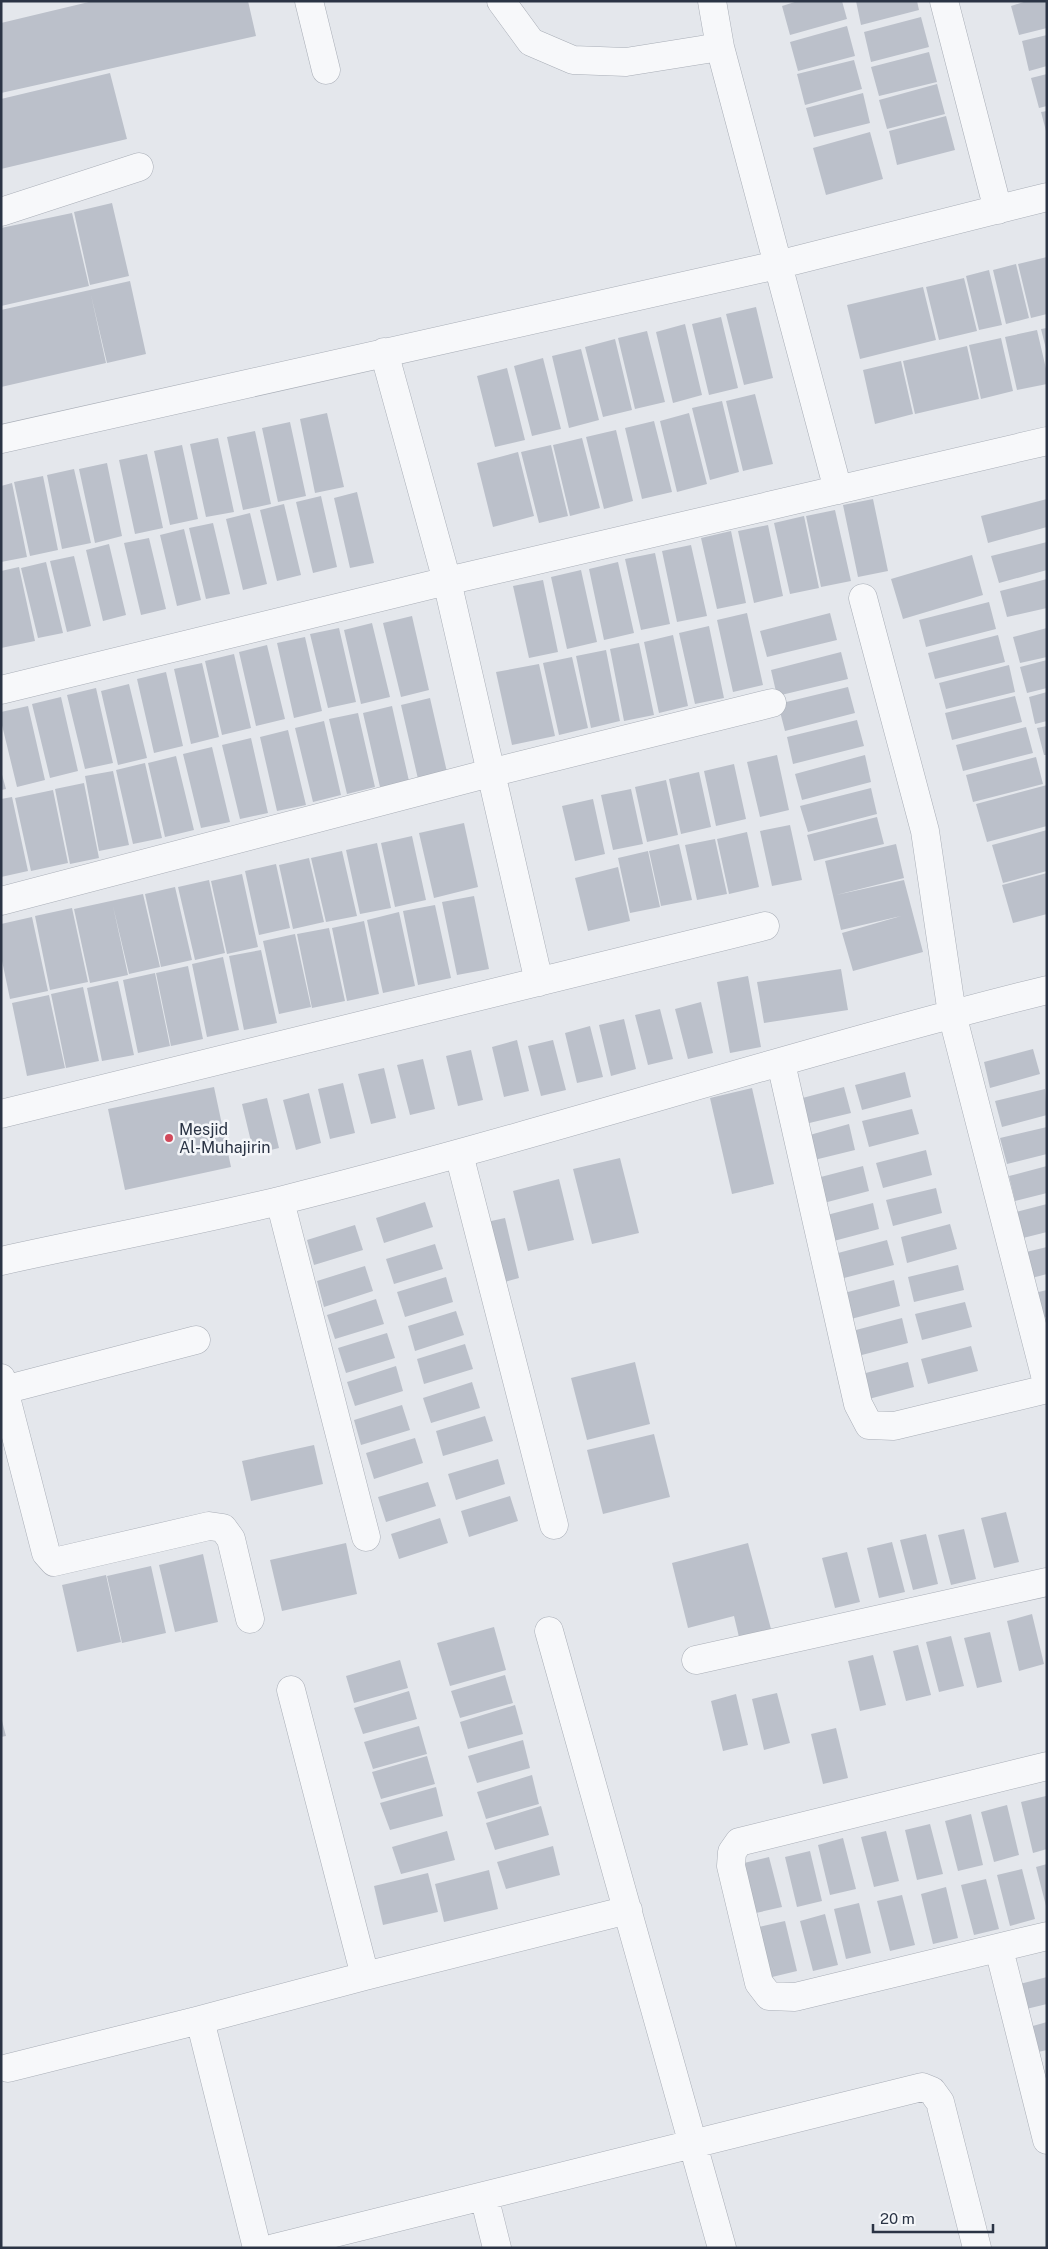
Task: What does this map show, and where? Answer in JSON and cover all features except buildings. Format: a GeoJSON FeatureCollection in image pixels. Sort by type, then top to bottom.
{"type":"FeatureCollection","features":[{"type":"Feature","properties":{"kind":"street"},"geometry":{"type":"LineString","coordinates":[[309,1],[326,70]]}},
{"type":"Feature","properties":{"kind":"street"},"geometry":{"type":"LineString","coordinates":[[501,1],[532,42],[573,60],[626,62],[720,47]]}},
{"type":"Feature","properties":{"kind":"street"},"geometry":{"type":"LineString","coordinates":[[712,1],[720,47],[838,490]]}},
{"type":"Feature","properties":{"kind":"street"},"geometry":{"type":"LineString","coordinates":[[944,1],[998,210]]}},
{"type":"Feature","properties":{"kind":"street"},"geometry":{"type":"LineString","coordinates":[[1,212],[139,167]]}},
{"type":"Feature","properties":{"kind":"street"},"geometry":{"type":"LineString","coordinates":[[1,439],[777,265],[1047,197]]}},
{"type":"Feature","properties":{"kind":"street"},"geometry":{"type":"LineString","coordinates":[[384,352],[448,581],[538,982]]}},
{"type":"Feature","properties":{"kind":"street"},"geometry":{"type":"LineString","coordinates":[[1,690],[448,581],[1047,441]]}},
{"type":"Feature","properties":{"kind":"street"},"geometry":{"type":"LineString","coordinates":[[863,598],[925,831],[952,1014],[1047,1382]]}},
{"type":"Feature","properties":{"kind":"street"},"geometry":{"type":"LineString","coordinates":[[1,901],[490,773],[772,703]]}},
{"type":"Feature","properties":{"kind":"street"},"geometry":{"type":"LineString","coordinates":[[1,1114],[765,926]]}},
{"type":"Feature","properties":{"kind":"street"},"geometry":{"type":"LineString","coordinates":[[1,1260],[280,1201],[459,1154],[952,1014],[1047,990]]}},
{"type":"Feature","properties":{"kind":"street"},"geometry":{"type":"LineString","coordinates":[[781,1063],[858,1404],[869,1424],[894,1426],[1047,1389]]}},
{"type":"Feature","properties":{"kind":"street"},"geometry":{"type":"LineString","coordinates":[[459,1154],[554,1526]]}},
{"type":"Feature","properties":{"kind":"street"},"geometry":{"type":"LineString","coordinates":[[280,1201],[366,1537]]}},
{"type":"Feature","properties":{"kind":"street"},"geometry":{"type":"LineString","coordinates":[[196,1340],[3,1384],[46,1553],[54,1562],[209,1526],[223,1528],[231,1539],[250,1619]]}},
{"type":"Feature","properties":{"kind":"street"},"geometry":{"type":"LineString","coordinates":[[696,1660],[1047,1582]]}},
{"type":"Feature","properties":{"kind":"street"},"geometry":{"type":"LineString","coordinates":[[549,1631],[722,2248]]}},
{"type":"Feature","properties":{"kind":"street"},"geometry":{"type":"LineString","coordinates":[[291,1690],[365,1976]]}},
{"type":"Feature","properties":{"kind":"street"},"geometry":{"type":"LineString","coordinates":[[1047,1766],[761,1835],[739,1842],[732,1852],[731,1866],[759,1983],[769,1996],[796,1997],[1000,1949],[1047,1936]]}},
{"type":"Feature","properties":{"kind":"street"},"geometry":{"type":"LineString","coordinates":[[8,2068],[628,1910]]}},
{"type":"Feature","properties":{"kind":"street"},"geometry":{"type":"LineString","coordinates":[[1000,1949],[1047,2140]]}},
{"type":"Feature","properties":{"kind":"street"},"geometry":{"type":"LineString","coordinates":[[200,2020],[257,2248]]}},
{"type":"Feature","properties":{"kind":"street"},"geometry":{"type":"LineString","coordinates":[[274,2248],[922,2087],[932,2091],[940,2102],[977,2248]]}},
{"type":"Feature","properties":{"kind":"street"},"geometry":{"type":"LineString","coordinates":[[484,2196],[497,2248]]}},
{"type":"Feature","properties":{"kind":"place","name":"Mesjid Al-Muhajirin"},"geometry":{"type":"Point","coordinates":[169,1138]}}]}
